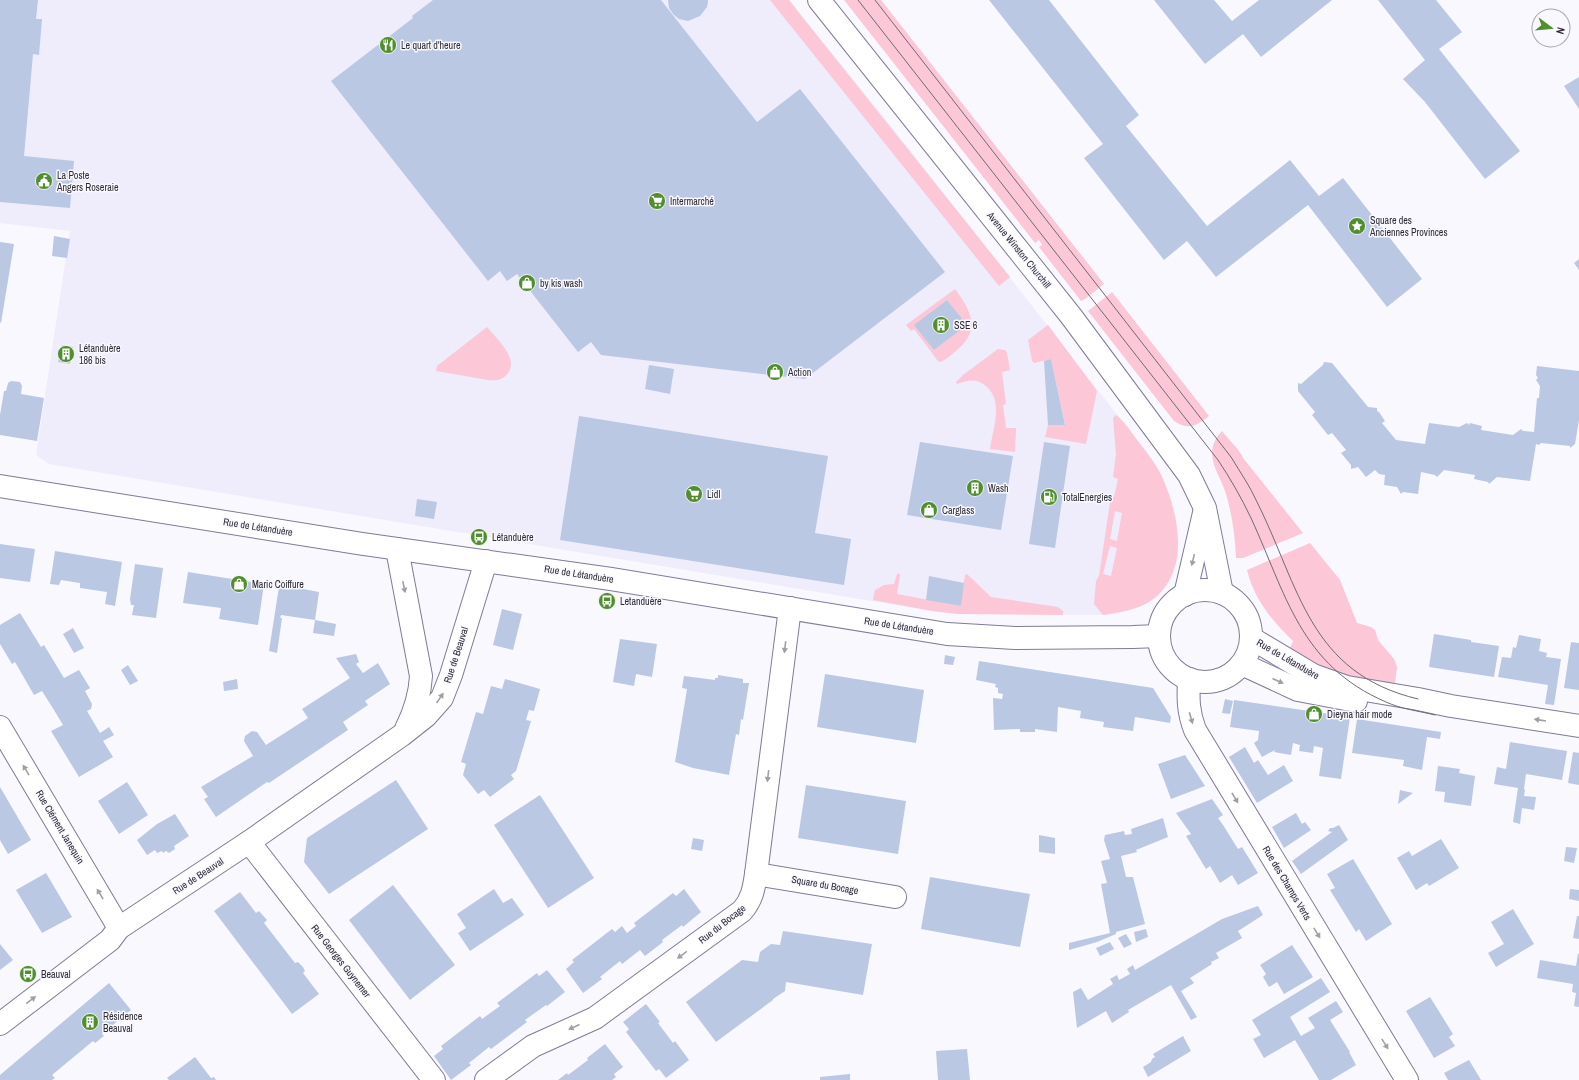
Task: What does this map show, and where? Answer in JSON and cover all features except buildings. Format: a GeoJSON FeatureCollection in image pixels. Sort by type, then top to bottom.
{"type":"FeatureCollection","features":[{"type":"Feature","properties":{"kind":"street","name":"Avenue Winston Churchill"},"geometry":{"type":"LineString","coordinates":[[819,0],[1071,316],[1188,475],[1205,508],[1222,593]]}},
{"type":"Feature","properties":{"kind":"street","name":"Rue de Létanduère"},"geometry":{"type":"LineString","coordinates":[[0,486],[397,549],[611,579],[947,634],[1015,638],[1159,636]]}},
{"type":"Feature","properties":{"kind":"street"},"geometry":{"type":"LineString","coordinates":[[1185,595],[1205,508]]}},
{"type":"Feature","properties":{"kind":"street","name":"Rue de Beauval"},"geometry":{"type":"LineString","coordinates":[[397,549],[421,676],[420,694],[416,707],[402,735]]}},
{"type":"Feature","properties":{"kind":"street","name":"Rue de Beauval"},"geometry":{"type":"LineString","coordinates":[[0,1024],[110,940],[119,928],[249,842],[402,735],[426,716],[442,698],[451,675],[486,561]]}},
{"type":"Feature","properties":{"kind":"street"},"geometry":{"type":"LineString","coordinates":[[1204,590],[1222,593],[1234,600],[1244,610],[1250,626],[1252,638],[1249,652],[1242,664],[1232,674],[1218,680],[1202,682],[1189,679],[1169,666],[1162,652],[1159,636],[1161,624],[1165,614],[1173,604],[1185,595],[1204,590]]}},
{"type":"Feature","properties":{"kind":"street","name":"Rue du Bocage"},"geometry":{"type":"LineString","coordinates":[[486,1080],[533,1046],[595,1018],[742,911],[748,904],[751,899],[756,874],[790,608]]}},
{"type":"Feature","properties":{"kind":"street","name":"Rue de Létanduère"},"geometry":{"type":"LineString","coordinates":[[1252,638],[1313,676],[1347,687],[1451,706],[1579,726]]}},
{"type":"Feature","properties":{"kind":"street","name":"Rue de Létanduère"},"geometry":{"type":"LineString","coordinates":[[1242,664],[1298,690],[1333,698],[1436,715]]}},
{"type":"Feature","properties":{"kind":"street","name":"Rue des Champs Verts"},"geometry":{"type":"LineString","coordinates":[[1189,679],[1188,704],[1195,730],[1408,1080]]}},
{"type":"Feature","properties":{"kind":"street","name":"Rue Clément Janequin"},"geometry":{"type":"LineString","coordinates":[[0,727],[119,928]]}},
{"type":"Feature","properties":{"kind":"street","name":"Rue Georges Guynemer"},"geometry":{"type":"LineString","coordinates":[[249,842],[434,1080]]}},
{"type":"Feature","properties":{"kind":"street","name":"Square du Bocage"},"geometry":{"type":"LineString","coordinates":[[756,874],[895,897]]}},
{"type":"Feature","properties":{"kind":"shaded area"},"geometry":{"type":"Polygon","coordinates":[[[0,0],[789,0],[895,131],[1151,458],[1163,478],[1176,522],[1178,553],[1170,579],[1160,594],[1151,601],[1129,610],[1116,613],[1103,615],[958,614],[932,611],[49,464],[36,455],[70,231],[0,223],[0,0]]]}},
{"type":"Feature","properties":{"kind":"shaded area"},"geometry":{"type":"Polygon","coordinates":[[[770,0],[789,0],[1010,277],[999,286],[770,0]]]}},
{"type":"Feature","properties":{"kind":"shaded area"},"geometry":{"type":"Polygon","coordinates":[[[844,0],[881,0],[1104,284],[1081,301],[1039,247],[1042,245],[1039,240],[1035,243],[844,0]]]}},
{"type":"Feature","properties":{"kind":"shaded area"},"geometry":{"type":"Polygon","coordinates":[[[955,289],[966,305],[971,320],[969,336],[964,343],[956,351],[940,362],[914,329],[911,331],[906,325],[955,289]],[[947,300],[915,325],[934,350],[966,325],[947,300]]]}},
{"type":"Feature","properties":{"kind":"shaded area"},"geometry":{"type":"Polygon","coordinates":[[[1112,292],[1209,416],[1193,426],[1184,426],[1174,421],[1088,311],[1112,292]]]}},
{"type":"Feature","properties":{"kind":"shaded area"},"geometry":{"type":"Polygon","coordinates":[[[1048,325],[1097,391],[1086,444],[1045,437],[1048,425],[1065,424],[1051,359],[1034,363],[1032,361],[1028,340],[1048,325]]]}},
{"type":"Feature","properties":{"kind":"shaded area"},"geometry":{"type":"Polygon","coordinates":[[[487,327],[509,355],[511,367],[504,377],[499,380],[491,380],[436,371],[437,366],[487,327]]]}},
{"type":"Feature","properties":{"kind":"shaded area"},"geometry":{"type":"Polygon","coordinates":[[[998,349],[1005,350],[1007,353],[1010,370],[1002,372],[1006,404],[1003,405],[1006,428],[1016,428],[1015,452],[990,449],[995,424],[996,407],[995,399],[986,386],[976,381],[957,384],[956,382],[998,349]]]}},
{"type":"Feature","properties":{"kind":"shaded area"},"geometry":{"type":"Polygon","coordinates":[[[1116,415],[1121,419],[1160,473],[1173,507],[1178,538],[1174,569],[1168,582],[1159,594],[1147,603],[1133,609],[1103,615],[1094,604],[1096,581],[1099,576],[1111,496],[1114,497],[1118,479],[1113,477],[1116,454],[1113,418],[1116,415]],[[1115,511],[1110,539],[1117,541],[1122,513],[1115,511]],[[1110,546],[1103,574],[1111,576],[1117,548],[1110,546]]]}},
{"type":"Feature","properties":{"kind":"shaded area"},"geometry":{"type":"Polygon","coordinates":[[[1222,431],[1303,533],[1243,558],[1236,558],[1230,508],[1212,458],[1212,450],[1216,438],[1222,431]]]}},
{"type":"Feature","properties":{"kind":"shaded area"},"geometry":{"type":"Polygon","coordinates":[[[1310,543],[1340,580],[1357,623],[1371,627],[1375,630],[1378,640],[1394,659],[1397,667],[1395,683],[1403,687],[1337,677],[1290,648],[1293,641],[1278,626],[1259,600],[1250,581],[1247,570],[1310,543]]]}},
{"type":"Feature","properties":{"kind":"shaded area"},"geometry":{"type":"Polygon","coordinates":[[[899,573],[897,594],[960,606],[965,575],[967,574],[991,597],[1058,607],[1063,611],[1063,615],[958,614],[932,611],[873,600],[875,590],[884,585],[894,584],[897,574],[899,573]]]}},
{"type":"Feature","properties":{"kind":"tram line"},"geometry":{"type":"LineString","coordinates":[[858,0],[1218,460],[1251,518],[1286,600],[1299,625],[1315,648],[1334,668],[1357,687],[1386,702],[1435,715]]}},
{"type":"Feature","properties":{"kind":"tram line"},"geometry":{"type":"LineString","coordinates":[[875,0],[1231,457],[1254,496],[1298,595],[1313,623],[1330,648],[1353,669],[1382,687],[1418,699]]}},
{"type":"Feature","properties":{"kind":"place","name":"Le quart d'heure"},"geometry":{"type":"Point","coordinates":[388,45]}},
{"type":"Feature","properties":{"kind":"place","name":"La Poste Angers Roseraie"},"geometry":{"type":"Point","coordinates":[44,181]}},
{"type":"Feature","properties":{"kind":"place","name":"Intermarché"},"geometry":{"type":"Point","coordinates":[657,201]}},
{"type":"Feature","properties":{"kind":"place","name":"Square des Anciennes Provinces"},"geometry":{"type":"Point","coordinates":[1357,226]}},
{"type":"Feature","properties":{"kind":"place","name":"by kis wash"},"geometry":{"type":"Point","coordinates":[527,283]}},
{"type":"Feature","properties":{"kind":"place","name":"SSE 6"},"geometry":{"type":"Point","coordinates":[941,325]}},
{"type":"Feature","properties":{"kind":"place","name":"Létanduère 186 bis"},"geometry":{"type":"Point","coordinates":[66,354]}},
{"type":"Feature","properties":{"kind":"place","name":"Action"},"geometry":{"type":"Point","coordinates":[775,372]}},
{"type":"Feature","properties":{"kind":"place","name":"Wash"},"geometry":{"type":"Point","coordinates":[975,488]}},
{"type":"Feature","properties":{"kind":"place","name":"Lidl"},"geometry":{"type":"Point","coordinates":[694,494]}},
{"type":"Feature","properties":{"kind":"place","name":"TotalEnergies"},"geometry":{"type":"Point","coordinates":[1049,497]}},
{"type":"Feature","properties":{"kind":"place","name":"Carglass"},"geometry":{"type":"Point","coordinates":[929,510]}},
{"type":"Feature","properties":{"kind":"place","name":"Létanduère"},"geometry":{"type":"Point","coordinates":[479,537]}},
{"type":"Feature","properties":{"kind":"place","name":"Maric Coiffure"},"geometry":{"type":"Point","coordinates":[239,584]}},
{"type":"Feature","properties":{"kind":"place","name":"Letanduère"},"geometry":{"type":"Point","coordinates":[607,601]}},
{"type":"Feature","properties":{"kind":"place","name":"Dieyna hair mode"},"geometry":{"type":"Point","coordinates":[1314,714]}},
{"type":"Feature","properties":{"kind":"place","name":"Beauval"},"geometry":{"type":"Point","coordinates":[28,974]}},
{"type":"Feature","properties":{"kind":"place","name":"Résidence Beauval"},"geometry":{"type":"Point","coordinates":[90,1022]}}]}
